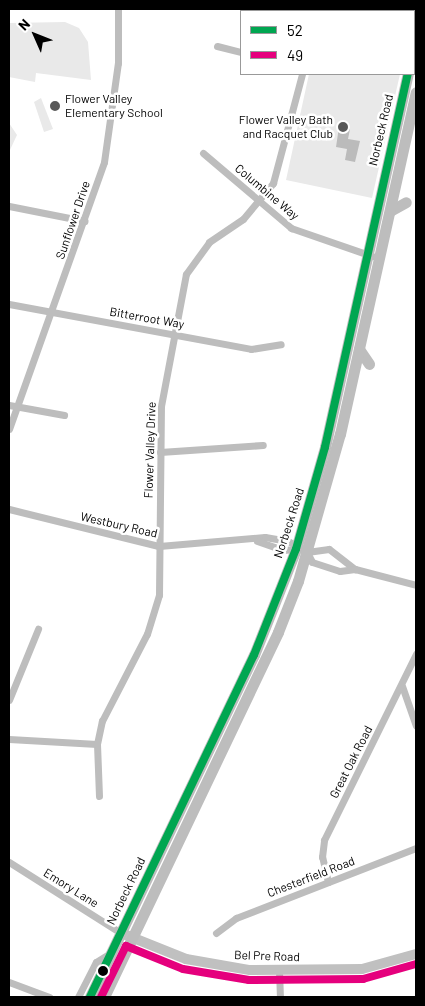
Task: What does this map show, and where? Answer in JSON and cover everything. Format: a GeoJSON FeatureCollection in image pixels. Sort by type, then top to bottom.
{"type":"FeatureCollection","features":[{"type":"Feature","properties":{"kind":"main road","name":"Norbeck Road"},"geometry":{"type":"LineString","coordinates":[[302,550],[408,75]]}},
{"type":"Feature","properties":{"kind":"main road","name":"Norbeck Road"},"geometry":{"type":"LineString","coordinates":[[104,997],[126,935],[278,632],[359,348],[416,92]]}},
{"type":"Feature","properties":{"kind":"main road"},"geometry":{"type":"LineString","coordinates":[[390,211],[406,202]]}},
{"type":"Feature","properties":{"kind":"main road"},"geometry":{"type":"LineString","coordinates":[[359,348],[369,364]]}},
{"type":"Feature","properties":{"kind":"main road","name":"Norbeck Road"},"geometry":{"type":"LineString","coordinates":[[90,997],[112,952],[126,935]]}},
{"type":"Feature","properties":{"kind":"main road","name":"Bel Pre Road"},"geometry":{"type":"LineString","coordinates":[[126,935],[213,965],[279,970],[362,970],[416,954]]}},
{"type":"Feature","properties":{"kind":"street","name":"Sunflower Drive"},"geometry":{"type":"LineString","coordinates":[[9,429],[85,221],[109,130],[118,63],[118,9]]}},
{"type":"Feature","properties":{"kind":"street"},"geometry":{"type":"LineString","coordinates":[[217,46],[240,52]]}},
{"type":"Feature","properties":{"kind":"street","name":"Flower Valley Drive"},"geometry":{"type":"LineString","coordinates":[[99,796],[97,744],[105,712],[155,615],[159,546],[161,406],[174,334],[192,262],[214,238],[244,219],[259,202],[282,163],[302,75]]}},
{"type":"Feature","properties":{"kind":"street","name":"Columbine Way"},"geometry":{"type":"LineString","coordinates":[[203,153],[259,202],[299,232],[367,255],[379,257]]}},
{"type":"Feature","properties":{"kind":"street"},"geometry":{"type":"LineString","coordinates":[[9,206],[85,221]]}},
{"type":"Feature","properties":{"kind":"street","name":"Bitterroot Way"},"geometry":{"type":"LineString","coordinates":[[9,304],[250,349],[281,344]]}},
{"type":"Feature","properties":{"kind":"street"},"geometry":{"type":"LineString","coordinates":[[9,405],[64,415]]}},
{"type":"Feature","properties":{"kind":"street"},"geometry":{"type":"LineString","coordinates":[[160,452],[263,445]]}},
{"type":"Feature","properties":{"kind":"street","name":"Westbury Road"},"geometry":{"type":"LineString","coordinates":[[9,509],[159,546],[257,540],[288,541],[302,550],[312,562],[340,571],[355,569],[416,585]]}},
{"type":"Feature","properties":{"kind":"street","name":"Westbury Road"},"geometry":{"type":"LineString","coordinates":[[302,550],[329,549],[355,569]]}},
{"type":"Feature","properties":{"kind":"street"},"geometry":{"type":"LineString","coordinates":[[9,700],[38,629]]}},
{"type":"Feature","properties":{"kind":"street","name":"Great Oak Road"},"geometry":{"type":"LineString","coordinates":[[328,882],[322,857],[324,840],[402,686],[416,654]]}},
{"type":"Feature","properties":{"kind":"street"},"geometry":{"type":"LineString","coordinates":[[402,686],[416,726]]}},
{"type":"Feature","properties":{"kind":"street"},"geometry":{"type":"LineString","coordinates":[[9,739],[97,744]]}},
{"type":"Feature","properties":{"kind":"street","name":"Chesterfield Road"},"geometry":{"type":"LineString","coordinates":[[216,933],[236,918],[416,848]]}},
{"type":"Feature","properties":{"kind":"street","name":"Emory Lane"},"geometry":{"type":"LineString","coordinates":[[9,862],[126,935]]}},
{"type":"Feature","properties":{"kind":"street","name":"Norbeck Road"},"geometry":{"type":"LineString","coordinates":[[78,997],[96,962],[112,952]]}},
{"type":"Feature","properties":{"kind":"street"},"geometry":{"type":"LineString","coordinates":[[279,970],[280,997]]}},
{"type":"Feature","properties":{"kind":"street"},"geometry":{"type":"LineString","coordinates":[[9,982],[49,997]]}},
{"type":"Feature","properties":{"kind":"shaded area"},"geometry":{"type":"Polygon","coordinates":[[[65,22],[79,28],[88,42],[91,80],[36,73],[35,82],[9,77],[9,23],[65,22]]]}},
{"type":"Feature","properties":{"kind":"shaded area","name":"Flower Valley Bath and Racquet Club"},"geometry":{"type":"Polygon","coordinates":[[[309,75],[400,75],[372,198],[286,180],[309,75]]]}},
{"type":"Feature","properties":{"kind":"shaded area"},"geometry":{"type":"Polygon","coordinates":[[[41,98],[53,129],[44,132],[34,102],[41,98]]]}},
{"type":"Feature","properties":{"kind":"shaded area"},"geometry":{"type":"Polygon","coordinates":[[[9,123],[17,135],[9,152],[9,123]]]}},
{"type":"Feature","properties":{"kind":"shaded area"},"geometry":{"type":"Polygon","coordinates":[[[339,127],[350,129],[348,139],[360,141],[355,162],[345,160],[347,149],[336,147],[339,127]]]}},
{"type":"Feature","properties":{"kind":"transit line","name":"52"},"geometry":{"type":"LineString","coordinates":[[90,997],[254,655],[296,549],[325,447],[408,75]]}},
{"type":"Feature","properties":{"kind":"transit line","name":"49"},"geometry":{"type":"LineString","coordinates":[[101,997],[126,946],[183,969],[249,980],[363,979],[416,964]]}},
{"type":"Feature","properties":{"kind":"place","name":"Flower Valley Elementary School"},"geometry":{"type":"Point","coordinates":[55,106]}},
{"type":"Feature","properties":{"kind":"place","name":"Flower Valley Bath and Racquet Club"},"geometry":{"type":"Point","coordinates":[343,127]}}]}
